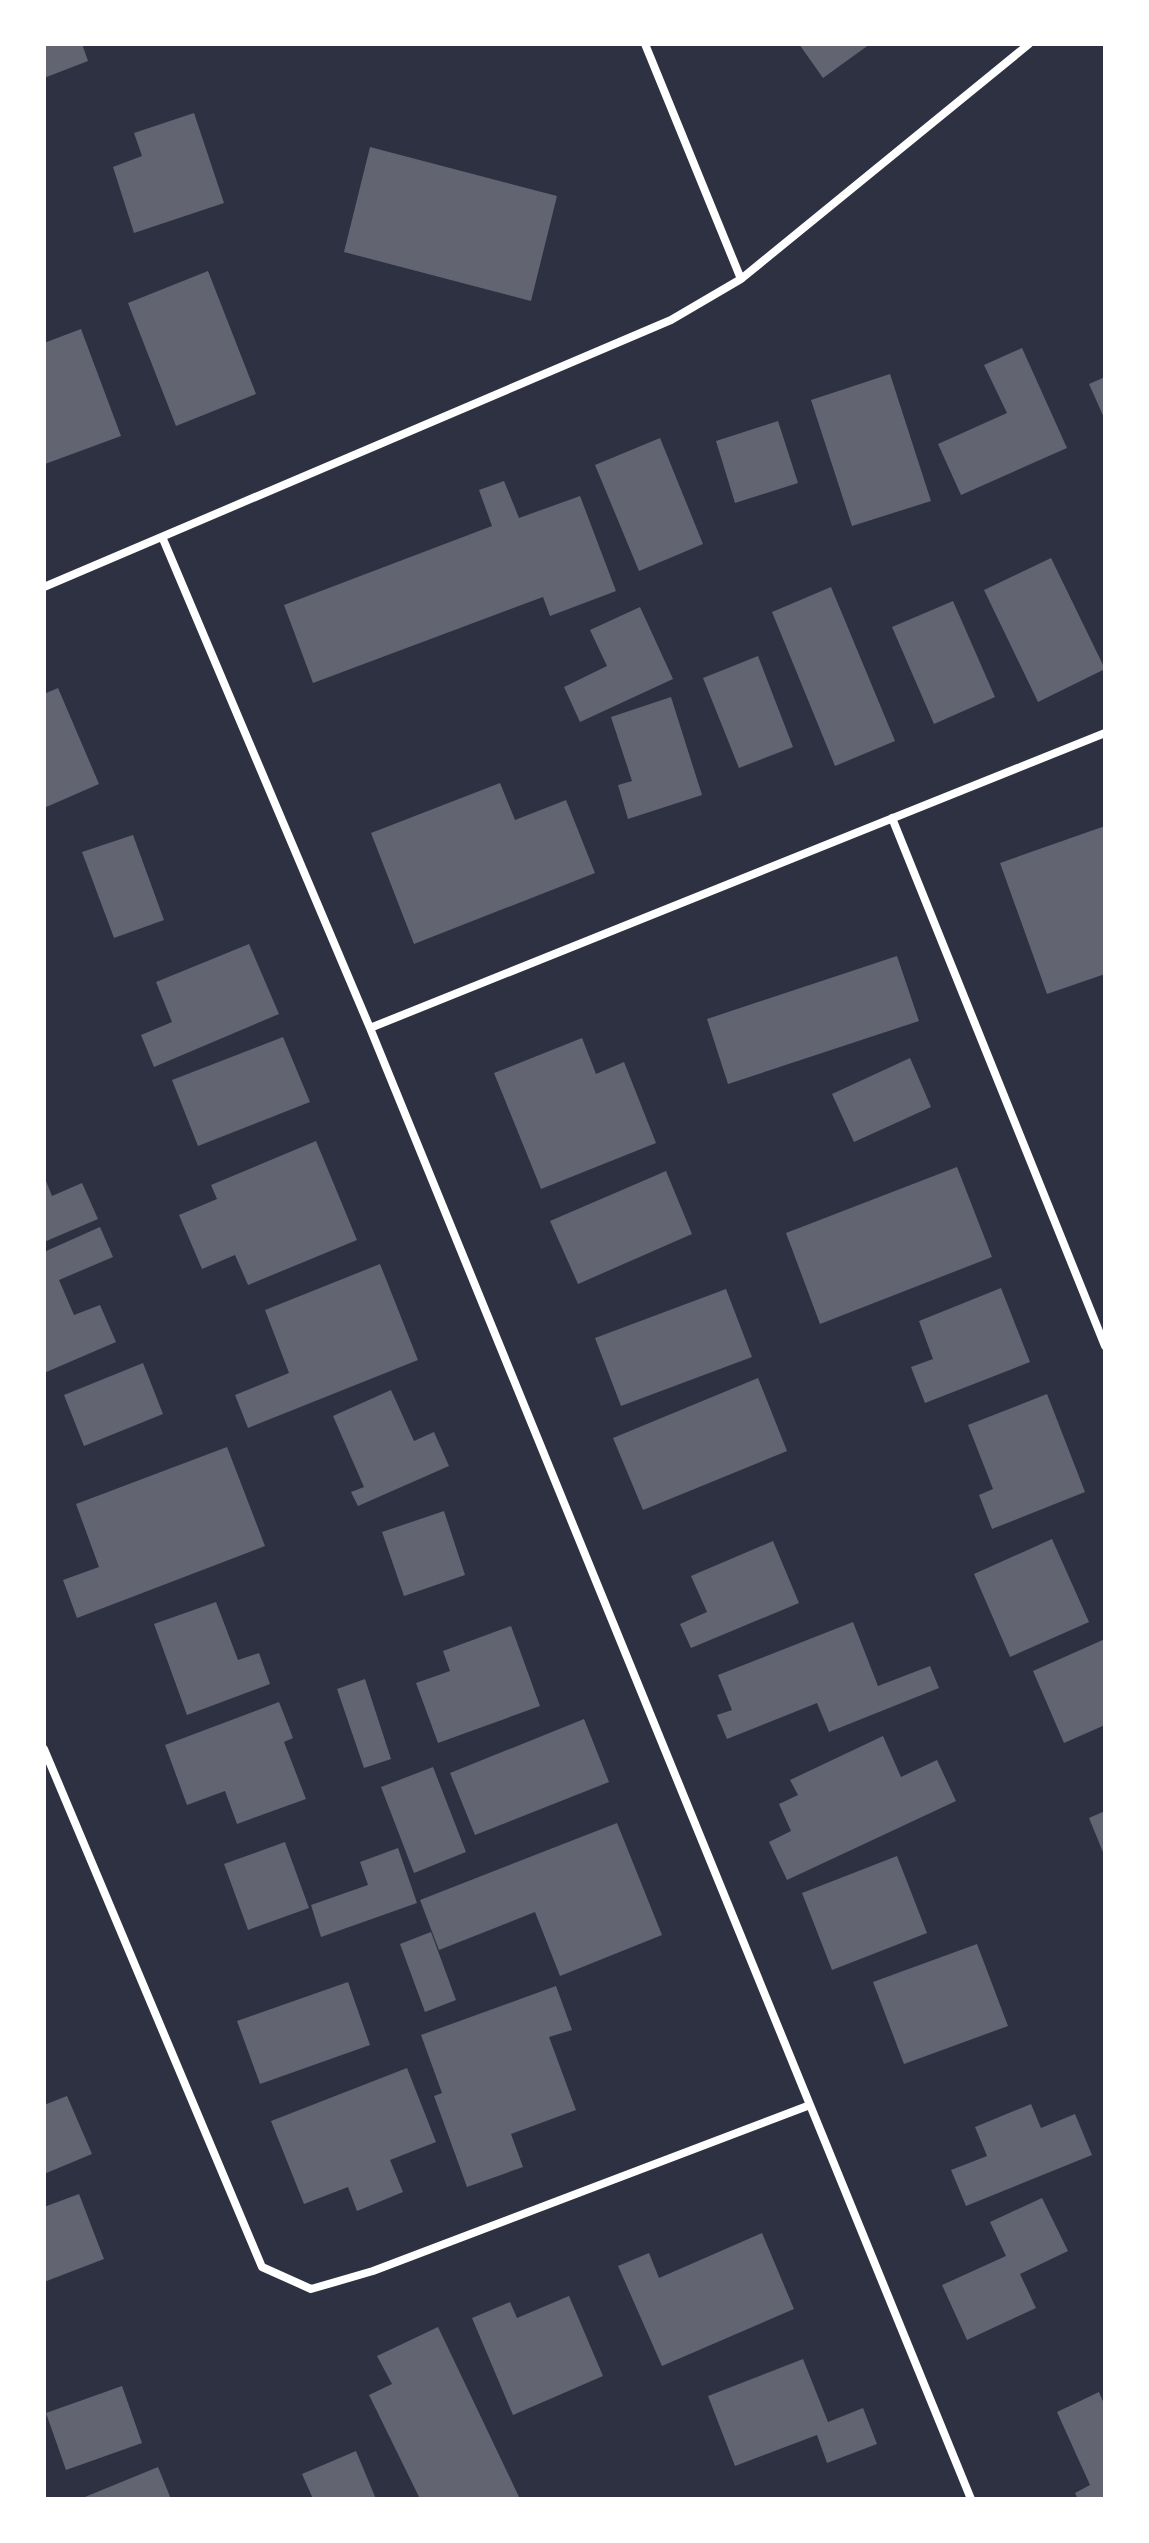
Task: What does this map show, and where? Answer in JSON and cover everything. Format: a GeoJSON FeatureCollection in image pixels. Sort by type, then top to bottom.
{"type":"FeatureCollection","features":[{"type":"Feature","properties":{"kind":"street"},"geometry":{"type":"LineString","coordinates":[[645,44],[741,279]]}},
{"type":"Feature","properties":{"kind":"street"},"geometry":{"type":"LineString","coordinates":[[44,587],[163,539],[671,320],[741,279],[1029,44]]}},
{"type":"Feature","properties":{"kind":"street"},"geometry":{"type":"LineString","coordinates":[[163,539],[370,1028],[971,2499]]}},
{"type":"Feature","properties":{"kind":"street"},"geometry":{"type":"LineString","coordinates":[[370,1028],[1105,733]]}},
{"type":"Feature","properties":{"kind":"street"},"geometry":{"type":"LineString","coordinates":[[892,818],[1105,1346]]}},
{"type":"Feature","properties":{"kind":"street"},"geometry":{"type":"LineString","coordinates":[[44,1749],[262,2267],[311,2289],[323,2286],[387,2265],[810,2105]]}},
{"type":"Feature","properties":{"kind":"building"},"geometry":{"type":"Polygon","coordinates":[[[44,44],[82,44],[88,61],[44,78],[44,44]]]}},
{"type":"Feature","properties":{"kind":"building"},"geometry":{"type":"Polygon","coordinates":[[[799,44],[870,44],[823,78],[799,44]]]}},
{"type":"Feature","properties":{"kind":"building"},"geometry":{"type":"Polygon","coordinates":[[[194,113],[224,203],[134,233],[113,167],[142,156],[134,133],[194,113]]]}},
{"type":"Feature","properties":{"kind":"building"},"geometry":{"type":"Polygon","coordinates":[[[370,147],[557,196],[531,301],[344,252],[370,147]]]}},
{"type":"Feature","properties":{"kind":"building"},"geometry":{"type":"Polygon","coordinates":[[[208,271],[256,394],[176,426],[128,303],[208,271]]]}},
{"type":"Feature","properties":{"kind":"building"},"geometry":{"type":"Polygon","coordinates":[[[81,329],[121,436],[45,464],[44,343],[81,329]]]}},
{"type":"Feature","properties":{"kind":"building"},"geometry":{"type":"Polygon","coordinates":[[[1022,348],[1067,448],[961,495],[938,444],[1007,413],[984,365],[1022,348]]]}},
{"type":"Feature","properties":{"kind":"building"},"geometry":{"type":"Polygon","coordinates":[[[890,374],[931,501],[852,526],[811,400],[890,374]]]}},
{"type":"Feature","properties":{"kind":"building"},"geometry":{"type":"Polygon","coordinates":[[[1105,377],[1105,420],[1089,384],[1105,377]]]}},
{"type":"Feature","properties":{"kind":"building"},"geometry":{"type":"Polygon","coordinates":[[[778,421],[798,483],[735,503],[716,441],[778,421]]]}},
{"type":"Feature","properties":{"kind":"building"},"geometry":{"type":"Polygon","coordinates":[[[660,438],[703,544],[639,571],[595,465],[660,438]]]}},
{"type":"Feature","properties":{"kind":"building"},"geometry":{"type":"Polygon","coordinates":[[[504,481],[519,518],[580,496],[616,591],[550,616],[543,597],[313,683],[284,605],[492,526],[479,490],[504,481]]]}},
{"type":"Feature","properties":{"kind":"building"},"geometry":{"type":"Polygon","coordinates":[[[1051,558],[1105,669],[1038,702],[984,590],[1051,558]]]}},
{"type":"Feature","properties":{"kind":"building"},"geometry":{"type":"Polygon","coordinates":[[[831,587],[895,741],[835,766],[772,612],[831,587]]]}},
{"type":"Feature","properties":{"kind":"building"},"geometry":{"type":"Polygon","coordinates":[[[953,601],[995,697],[934,724],[892,627],[953,601]]]}},
{"type":"Feature","properties":{"kind":"building"},"geometry":{"type":"Polygon","coordinates":[[[640,607],[673,679],[580,722],[564,687],[607,666],[590,630],[640,607]]]}},
{"type":"Feature","properties":{"kind":"building"},"geometry":{"type":"Polygon","coordinates":[[[758,656],[793,747],[739,768],[703,678],[758,656]]]}},
{"type":"Feature","properties":{"kind":"building"},"geometry":{"type":"Polygon","coordinates":[[[58,688],[99,784],[44,808],[44,694],[58,688]]]}},
{"type":"Feature","properties":{"kind":"building"},"geometry":{"type":"Polygon","coordinates":[[[671,697],[702,795],[628,819],[618,785],[632,781],[611,717],[671,697]]]}},
{"type":"Feature","properties":{"kind":"building"},"geometry":{"type":"Polygon","coordinates":[[[500,783],[515,820],[566,800],[595,873],[414,944],[371,833],[500,783]]]}},
{"type":"Feature","properties":{"kind":"building"},"geometry":{"type":"Polygon","coordinates":[[[1105,826],[1105,974],[1047,994],[1000,863],[1105,826]]]}},
{"type":"Feature","properties":{"kind":"building"},"geometry":{"type":"Polygon","coordinates":[[[133,835],[164,920],[114,938],[82,852],[133,835]]]}},
{"type":"Feature","properties":{"kind":"building"},"geometry":{"type":"Polygon","coordinates":[[[249,944],[279,1014],[154,1067],[141,1035],[172,1022],[156,982],[249,944]]]}},
{"type":"Feature","properties":{"kind":"building"},"geometry":{"type":"Polygon","coordinates":[[[897,956],[919,1021],[728,1084],[707,1019],[897,956]]]}},
{"type":"Feature","properties":{"kind":"building"},"geometry":{"type":"Polygon","coordinates":[[[283,1037],[310,1102],[198,1146],[172,1080],[283,1037]]]}},
{"type":"Feature","properties":{"kind":"building"},"geometry":{"type":"Polygon","coordinates":[[[582,1038],[596,1074],[624,1062],[656,1143],[541,1189],[494,1073],[582,1038]]]}},
{"type":"Feature","properties":{"kind":"building"},"geometry":{"type":"Polygon","coordinates":[[[910,1058],[931,1107],[854,1142],[832,1094],[910,1058]]]}},
{"type":"Feature","properties":{"kind":"building"},"geometry":{"type":"Polygon","coordinates":[[[316,1141],[357,1240],[248,1285],[235,1255],[202,1269],[179,1215],[217,1199],[211,1185],[316,1141]]]}},
{"type":"Feature","properties":{"kind":"building"},"geometry":{"type":"Polygon","coordinates":[[[957,1167],[992,1257],[820,1324],[786,1233],[957,1167]]]}},
{"type":"Feature","properties":{"kind":"building"},"geometry":{"type":"Polygon","coordinates":[[[666,1171],[692,1234],[578,1284],[550,1221],[666,1171]]]}},
{"type":"Feature","properties":{"kind":"building"},"geometry":{"type":"Polygon","coordinates":[[[44,1176],[52,1196],[82,1183],[98,1219],[44,1242],[44,1176]]]}},
{"type":"Feature","properties":{"kind":"building"},"geometry":{"type":"Polygon","coordinates":[[[100,1227],[113,1257],[59,1280],[74,1315],[100,1305],[116,1342],[44,1373],[44,1252],[100,1227]]]}},
{"type":"Feature","properties":{"kind":"building"},"geometry":{"type":"Polygon","coordinates":[[[380,1264],[418,1360],[248,1428],[235,1395],[289,1373],[265,1310],[380,1264]]]}},
{"type":"Feature","properties":{"kind":"building"},"geometry":{"type":"Polygon","coordinates":[[[1001,1288],[1030,1362],[925,1403],[911,1367],[933,1359],[919,1321],[1001,1288]]]}},
{"type":"Feature","properties":{"kind":"building"},"geometry":{"type":"Polygon","coordinates":[[[726,1289],[752,1357],[621,1406],[595,1338],[726,1289]]]}},
{"type":"Feature","properties":{"kind":"building"},"geometry":{"type":"Polygon","coordinates":[[[143,1363],[163,1414],[84,1446],[64,1395],[143,1363]]]}},
{"type":"Feature","properties":{"kind":"building"},"geometry":{"type":"Polygon","coordinates":[[[758,1378],[787,1451],[643,1510],[613,1438],[758,1378]]]}},
{"type":"Feature","properties":{"kind":"building"},"geometry":{"type":"Polygon","coordinates":[[[391,1390],[414,1441],[434,1432],[449,1466],[358,1506],[351,1492],[364,1487],[333,1416],[391,1390]]]}},
{"type":"Feature","properties":{"kind":"building"},"geometry":{"type":"Polygon","coordinates":[[[1047,1394],[1085,1492],[992,1529],[979,1495],[993,1489],[968,1425],[1047,1394]]]}},
{"type":"Feature","properties":{"kind":"building"},"geometry":{"type":"Polygon","coordinates":[[[227,1447],[265,1546],[77,1618],[63,1580],[99,1567],[76,1504],[227,1447]]]}},
{"type":"Feature","properties":{"kind":"building"},"geometry":{"type":"Polygon","coordinates":[[[444,1511],[465,1575],[404,1596],[382,1532],[444,1511]]]}},
{"type":"Feature","properties":{"kind":"building"},"geometry":{"type":"Polygon","coordinates":[[[1052,1539],[1089,1622],[1010,1657],[974,1574],[1052,1539]]]}},
{"type":"Feature","properties":{"kind":"building"},"geometry":{"type":"Polygon","coordinates":[[[773,1541],[799,1603],[691,1648],[680,1624],[707,1612],[691,1576],[773,1541]]]}},
{"type":"Feature","properties":{"kind":"building"},"geometry":{"type":"Polygon","coordinates":[[[216,1602],[238,1660],[259,1653],[270,1684],[187,1715],[154,1624],[216,1602]]]}},
{"type":"Feature","properties":{"kind":"building"},"geometry":{"type":"Polygon","coordinates":[[[853,1622],[878,1686],[930,1666],[939,1688],[829,1732],[817,1703],[727,1739],[717,1715],[732,1710],[718,1675],[853,1622]]]}},
{"type":"Feature","properties":{"kind":"building"},"geometry":{"type":"Polygon","coordinates":[[[511,1626],[540,1706],[438,1743],[416,1683],[450,1671],[443,1651],[511,1626]]]}},
{"type":"Feature","properties":{"kind":"building"},"geometry":{"type":"Polygon","coordinates":[[[1105,1639],[1105,1725],[1064,1743],[1033,1671],[1105,1639]]]}},
{"type":"Feature","properties":{"kind":"building"},"geometry":{"type":"Polygon","coordinates":[[[365,1679],[391,1759],[364,1768],[337,1689],[365,1679]]]}},
{"type":"Feature","properties":{"kind":"building"},"geometry":{"type":"Polygon","coordinates":[[[279,1702],[293,1738],[284,1742],[306,1799],[237,1824],[225,1791],[187,1805],[165,1745],[279,1702]]]}},
{"type":"Feature","properties":{"kind":"building"},"geometry":{"type":"Polygon","coordinates":[[[584,1719],[609,1782],[475,1835],[450,1773],[584,1719]]]}},
{"type":"Feature","properties":{"kind":"building"},"geometry":{"type":"Polygon","coordinates":[[[883,1736],[901,1777],[937,1760],[956,1801],[787,1880],[769,1842],[791,1831],[779,1804],[798,1795],[790,1780],[883,1736]]]}},
{"type":"Feature","properties":{"kind":"building"},"geometry":{"type":"Polygon","coordinates":[[[433,1767],[466,1852],[414,1873],[381,1787],[433,1767]]]}},
{"type":"Feature","properties":{"kind":"building"},"geometry":{"type":"Polygon","coordinates":[[[1105,1811],[1105,1857],[1089,1818],[1105,1811]]]}},
{"type":"Feature","properties":{"kind":"building"},"geometry":{"type":"Polygon","coordinates":[[[617,1823],[662,1935],[560,1976],[535,1912],[439,1950],[420,1900],[617,1823]]]}},
{"type":"Feature","properties":{"kind":"building"},"geometry":{"type":"Polygon","coordinates":[[[285,1842],[309,1908],[248,1930],[224,1864],[285,1842]]]}},
{"type":"Feature","properties":{"kind":"building"},"geometry":{"type":"Polygon","coordinates":[[[398,1848],[417,1903],[321,1937],[311,1905],[368,1885],[360,1862],[398,1848]]]}},
{"type":"Feature","properties":{"kind":"building"},"geometry":{"type":"Polygon","coordinates":[[[897,1856],[927,1933],[832,1970],[802,1893],[897,1856]]]}},
{"type":"Feature","properties":{"kind":"building"},"geometry":{"type":"Polygon","coordinates":[[[431,1932],[456,2000],[425,2012],[400,1944],[431,1932]]]}},
{"type":"Feature","properties":{"kind":"building"},"geometry":{"type":"Polygon","coordinates":[[[977,1944],[1008,2026],[904,2064],[873,1982],[977,1944]]]}},
{"type":"Feature","properties":{"kind":"building"},"geometry":{"type":"Polygon","coordinates":[[[348,1982],[370,2045],[260,2084],[237,2021],[348,1982]]]}},
{"type":"Feature","properties":{"kind":"building"},"geometry":{"type":"Polygon","coordinates":[[[556,1986],[572,2030],[549,2037],[576,2110],[511,2134],[523,2167],[467,2187],[434,2096],[442,2093],[421,2035],[556,1986]]]}},
{"type":"Feature","properties":{"kind":"building"},"geometry":{"type":"Polygon","coordinates":[[[407,2068],[436,2142],[390,2160],[403,2192],[357,2211],[348,2187],[304,2204],[271,2121],[407,2068]]]}},
{"type":"Feature","properties":{"kind":"building"},"geometry":{"type":"Polygon","coordinates":[[[67,2096],[92,2154],[44,2174],[44,2105],[67,2096]]]}},
{"type":"Feature","properties":{"kind":"building"},"geometry":{"type":"Polygon","coordinates":[[[1031,2104],[1041,2128],[1075,2114],[1092,2155],[966,2206],[951,2170],[987,2156],[975,2127],[1031,2104]]]}},
{"type":"Feature","properties":{"kind":"building"},"geometry":{"type":"Polygon","coordinates":[[[79,2194],[104,2259],[44,2282],[44,2207],[79,2194]]]}},
{"type":"Feature","properties":{"kind":"building"},"geometry":{"type":"Polygon","coordinates":[[[1042,2198],[1068,2251],[1020,2274],[1036,2308],[967,2340],[942,2285],[1006,2256],[990,2222],[1042,2198]]]}},
{"type":"Feature","properties":{"kind":"building"},"geometry":{"type":"Polygon","coordinates":[[[762,2233],[794,2309],[662,2366],[618,2266],[649,2253],[659,2278],[762,2233]]]}},
{"type":"Feature","properties":{"kind":"building"},"geometry":{"type":"Polygon","coordinates":[[[569,2296],[603,2376],[513,2415],[472,2318],[510,2302],[517,2318],[569,2296]]]}},
{"type":"Feature","properties":{"kind":"building"},"geometry":{"type":"Polygon","coordinates":[[[438,2327],[520,2499],[420,2499],[369,2395],[392,2384],[377,2356],[438,2327]]]}},
{"type":"Feature","properties":{"kind":"building"},"geometry":{"type":"Polygon","coordinates":[[[803,2359],[828,2422],[863,2408],[877,2444],[827,2463],[817,2435],[735,2466],[708,2396],[803,2359]]]}},
{"type":"Feature","properties":{"kind":"building"},"geometry":{"type":"Polygon","coordinates":[[[122,2386],[142,2443],[66,2470],[46,2413],[122,2386]]]}},
{"type":"Feature","properties":{"kind":"building"},"geometry":{"type":"Polygon","coordinates":[[[1099,2392],[1105,2406],[1105,2499],[1078,2499],[1075,2493],[1090,2485],[1057,2412],[1099,2392]]]}},
{"type":"Feature","properties":{"kind":"building"},"geometry":{"type":"Polygon","coordinates":[[[356,2451],[376,2499],[313,2499],[302,2474],[356,2451]]]}},
{"type":"Feature","properties":{"kind":"building"},"geometry":{"type":"Polygon","coordinates":[[[158,2467],[171,2499],[80,2499],[158,2467]]]}}]}
